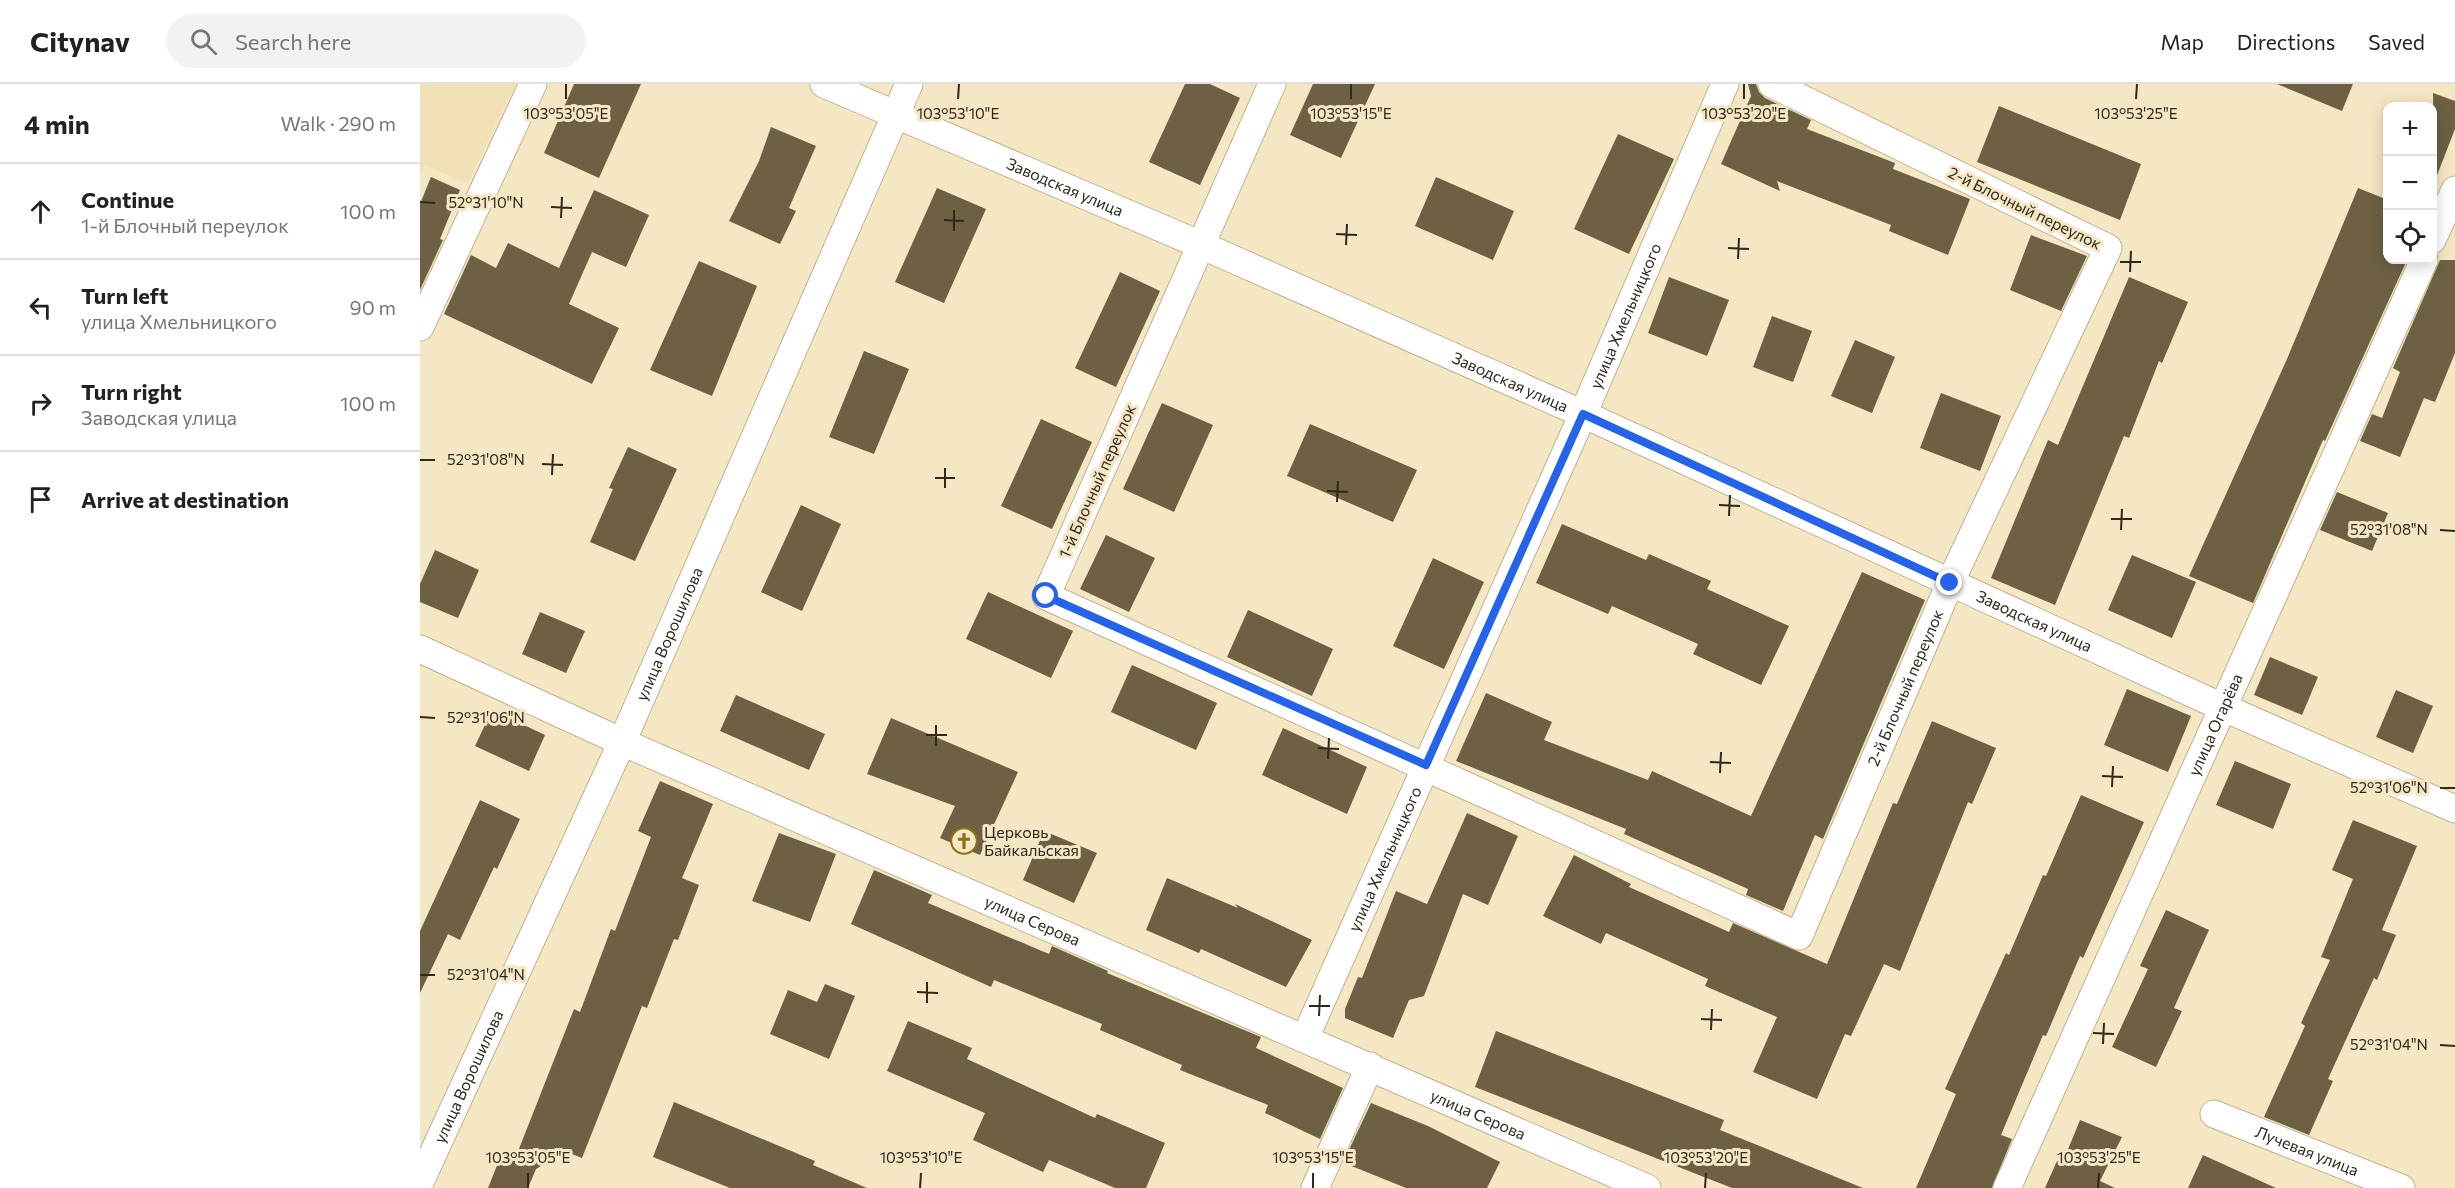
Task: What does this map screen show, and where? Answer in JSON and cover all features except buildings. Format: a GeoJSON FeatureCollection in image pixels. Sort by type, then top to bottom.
{"type":"FeatureCollection","features":[{"type":"Feature","properties":{"kind":"street"},"geometry":{"type":"LineString","coordinates":[[420,327],[533,84]]}},
{"type":"Feature","properties":{"kind":"street","name":"Заводская улица"},"geometry":{"type":"LineString","coordinates":[[824,84],[894,116],[1201,245],[1583,414],[2222,707],[2455,809]]}},
{"type":"Feature","properties":{"kind":"street","name":"улица Ворошилова"},"geometry":{"type":"LineString","coordinates":[[420,1182],[622,742],[909,84]]}},
{"type":"Feature","properties":{"kind":"street","name":"1-й Блочный переулок"},"geometry":{"type":"LineString","coordinates":[[1272,84],[1046,596],[1426,765]]}},
{"type":"Feature","properties":{"kind":"street","name":"улица Хмельницкого"},"geometry":{"type":"LineString","coordinates":[[1305,1038],[1583,414],[1725,84]]}},
{"type":"Feature","properties":{"kind":"street","name":"2-й Блочный переулок"},"geometry":{"type":"LineString","coordinates":[[1426,765],[1799,936],[1950,583],[2108,248],[1772,84]]}},
{"type":"Feature","properties":{"kind":"street"},"geometry":{"type":"LineString","coordinates":[[2437,231],[2455,190]]}},
{"type":"Feature","properties":{"kind":"street","name":"улица Огарёва"},"geometry":{"type":"LineString","coordinates":[[2007,1188],[2422,264]]}},
{"type":"Feature","properties":{"kind":"street","name":"улица Серова"},"geometry":{"type":"LineString","coordinates":[[420,649],[622,742],[1647,1188]]}},
{"type":"Feature","properties":{"kind":"street"},"geometry":{"type":"LineString","coordinates":[[1315,1188],[1370,1066]]}},
{"type":"Feature","properties":{"kind":"street","name":"Лучевая улица"},"geometry":{"type":"LineString","coordinates":[[2214,1114],[2401,1188]]}},
{"type":"Feature","properties":{"kind":"shaded area"},"geometry":{"type":"Polygon","coordinates":[[[420,84],[515,84],[468,183],[425,165],[420,175],[420,84]]]}},
{"type":"Feature","properties":{"kind":"place","name":"Церковь Байкальская"},"geometry":{"type":"Point","coordinates":[964,841]}},
{"type":"Feature","properties":{"kind":"route"},"geometry":{"type":"LineString","coordinates":[[1046,596],[1426,765],[1583,414],[1950,583]]}}]}
